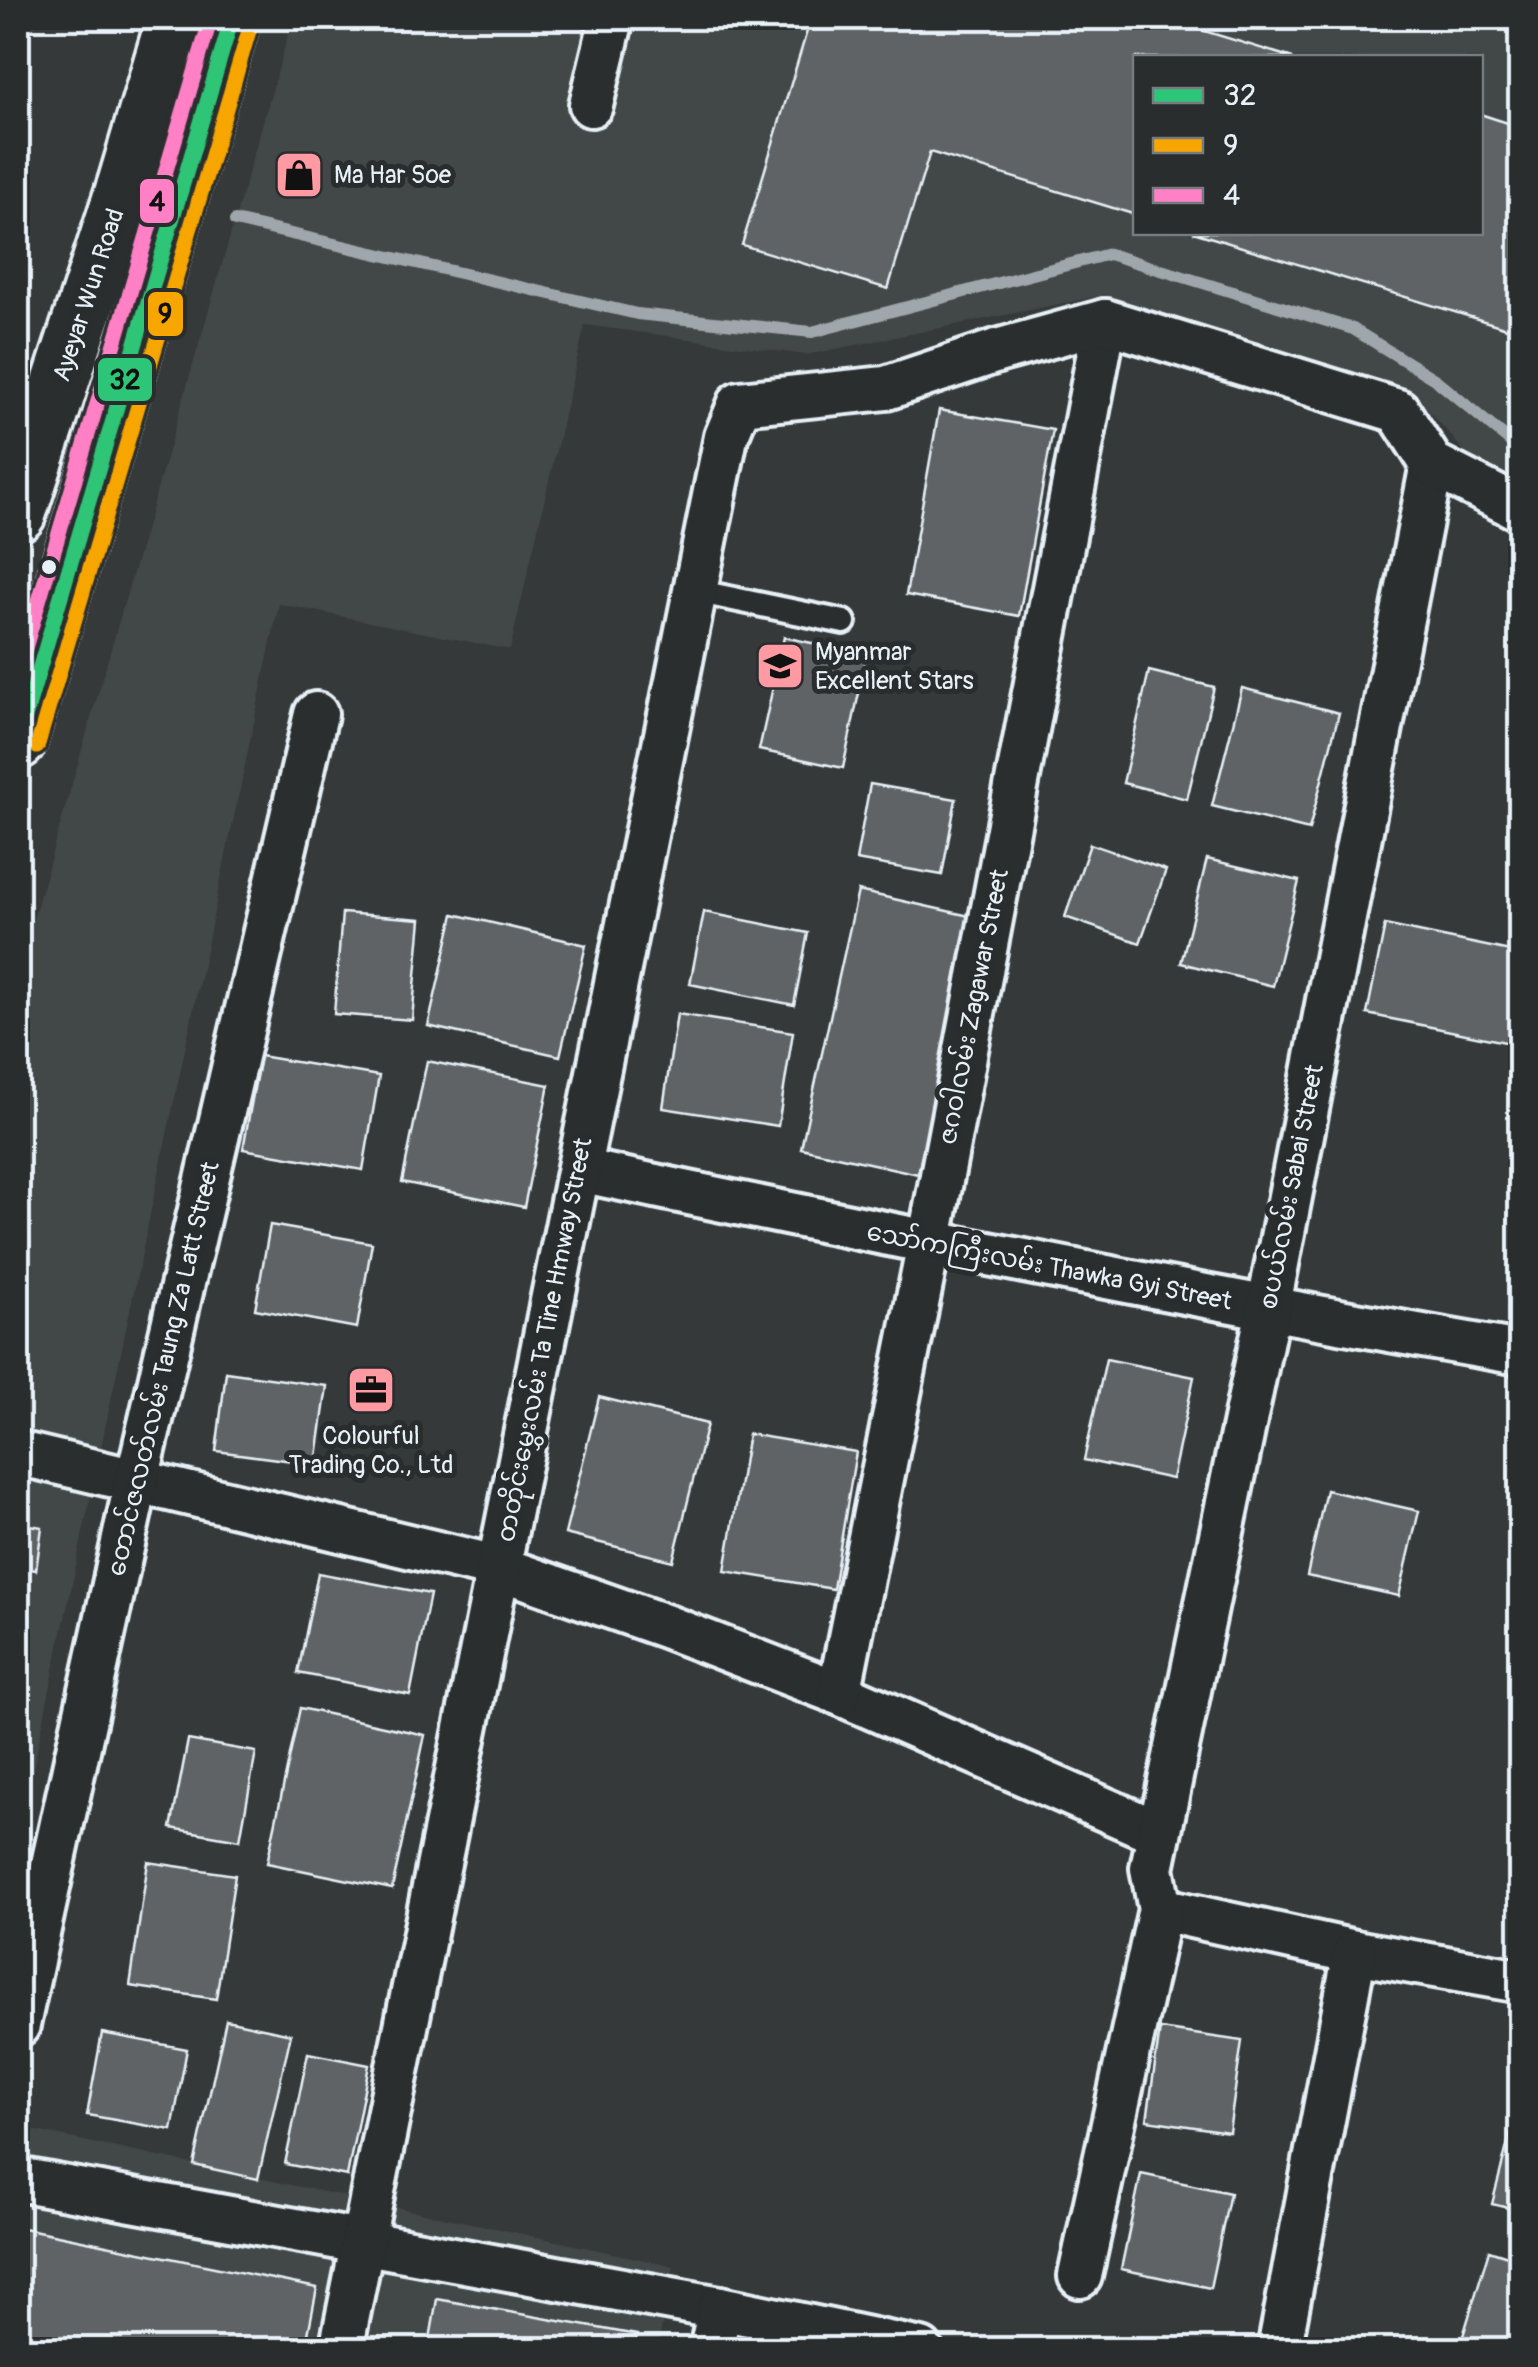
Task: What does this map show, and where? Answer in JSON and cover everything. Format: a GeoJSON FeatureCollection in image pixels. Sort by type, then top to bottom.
{"type":"FeatureCollection","features":[{"type":"Feature","properties":{"kind":"main road","name":"Ayeyar Wun Road"},"geometry":{"type":"LineString","coordinates":[[18,513],[126,183],[175,18]]}},
{"type":"Feature","properties":{"kind":"main road"},"geometry":{"type":"LineString","coordinates":[[18,741],[232,18]]}},
{"type":"Feature","properties":{"kind":"street"},"geometry":{"type":"LineString","coordinates":[[591,105],[612,18]]}},
{"type":"Feature","properties":{"kind":"street"},"geometry":{"type":"LineString","coordinates":[[1105,321],[1398,411],[1432,464],[1520,509]]}},
{"type":"Feature","properties":{"kind":"street","name":"တတိုင်းမွှေးလမ်း Ta Tine Hmway Street"},"geometry":{"type":"LineString","coordinates":[[341,2350],[726,437],[740,403],[886,388],[1105,321]]}},
{"type":"Feature","properties":{"kind":"street","name":"ဇဂဝါလမ်း Zagawar Street"},"geometry":{"type":"LineString","coordinates":[[838,1693],[929,1244],[1105,321]]}},
{"type":"Feature","properties":{"kind":"street","name":"စပယ်လမ်း Sabai Street"},"geometry":{"type":"LineString","coordinates":[[1080,2276],[1160,1909],[1152,1868],[1268,1310],[1432,464]]}},
{"type":"Feature","properties":{"kind":"street","name":"တောင်ဇလတ်လမ်း Taung Za Latt Street"},"geometry":{"type":"LineString","coordinates":[[18,2026],[136,1484],[316,714]]}},
{"type":"Feature","properties":{"kind":"street","name":"သော်ကကြီးလမ်း Thawka Gyi Street"},"geometry":{"type":"LineString","coordinates":[[579,1170],[1268,1310],[1520,1353]]}},
{"type":"Feature","properties":{"kind":"street"},"geometry":{"type":"LineString","coordinates":[[18,1453],[500,1568],[838,1693],[1159,1833]]}},
{"type":"Feature","properties":{"kind":"street"},"geometry":{"type":"LineString","coordinates":[[1160,1909],[1355,1952],[1520,1976]]}},
{"type":"Feature","properties":{"kind":"street"},"geometry":{"type":"LineString","coordinates":[[1278,2350],[1355,1952]]}},
{"type":"Feature","properties":{"kind":"street"},"geometry":{"type":"LineString","coordinates":[[18,2179],[720,2308],[921,2350]]}},
{"type":"Feature","properties":{"kind":"street"},"geometry":{"type":"LineString","coordinates":[[710,2350],[720,2308]]}},
{"type":"Feature","properties":{"kind":"lane"},"geometry":{"type":"LineString","coordinates":[[695,591],[844,622]]}},
{"type":"Feature","properties":{"kind":"shaded area"},"geometry":{"type":"Polygon","coordinates":[[[293,18],[1520,18],[1520,488],[1478,467],[1415,395],[1105,295],[806,355],[585,325],[510,650],[279,604],[18,1841],[18,971],[293,18]]]}},
{"type":"Feature","properties":{"kind":"shaded area"},"geometry":{"type":"Polygon","coordinates":[[[18,2127],[674,2266],[657,2349],[18,2350],[18,2127]]]}},
{"type":"Feature","properties":{"kind":"building"},"geometry":{"type":"Polygon","coordinates":[[[811,18],[1162,18],[1283,55],[1133,55],[1133,214],[930,152],[888,289],[742,245],[811,18]]]}},
{"type":"Feature","properties":{"kind":"building"},"geometry":{"type":"Polygon","coordinates":[[[1483,115],[1520,127],[1520,332],[1203,235],[1483,235],[1483,115]]]}},
{"type":"Feature","properties":{"kind":"building"},"geometry":{"type":"Polygon","coordinates":[[[939,410],[1053,430],[1019,616],[906,595],[939,410]]]}},
{"type":"Feature","properties":{"kind":"building"},"geometry":{"type":"Polygon","coordinates":[[[784,637],[867,655],[843,768],[759,750],[784,637]]]}},
{"type":"Feature","properties":{"kind":"building"},"geometry":{"type":"Polygon","coordinates":[[[1149,671],[1214,687],[1187,799],[1123,783],[1149,671]]]}},
{"type":"Feature","properties":{"kind":"building"},"geometry":{"type":"Polygon","coordinates":[[[1242,688],[1339,713],[1309,830],[1212,806],[1242,688]]]}},
{"type":"Feature","properties":{"kind":"building"},"geometry":{"type":"Polygon","coordinates":[[[870,784],[956,799],[942,875],[856,860],[870,784]]]}},
{"type":"Feature","properties":{"kind":"building"},"geometry":{"type":"Polygon","coordinates":[[[1090,844],[1166,870],[1140,943],[1065,917],[1090,844]]]}},
{"type":"Feature","properties":{"kind":"building"},"geometry":{"type":"Polygon","coordinates":[[[1207,859],[1299,881],[1273,986],[1181,963],[1207,859]]]}},
{"type":"Feature","properties":{"kind":"building"},"geometry":{"type":"Polygon","coordinates":[[[858,891],[974,917],[918,1174],[801,1148],[858,891]]]}},
{"type":"Feature","properties":{"kind":"building"},"geometry":{"type":"Polygon","coordinates":[[[704,912],[808,933],[794,1005],[690,984],[704,912]]]}},
{"type":"Feature","properties":{"kind":"building"},"geometry":{"type":"Polygon","coordinates":[[[342,913],[421,919],[412,1020],[334,1014],[342,913]]]}},
{"type":"Feature","properties":{"kind":"building"},"geometry":{"type":"Polygon","coordinates":[[[454,914],[586,945],[560,1056],[428,1026],[454,914]]]}},
{"type":"Feature","properties":{"kind":"building"},"geometry":{"type":"Polygon","coordinates":[[[1385,925],[1520,953],[1520,1045],[1367,1014],[1385,925]]]}},
{"type":"Feature","properties":{"kind":"building"},"geometry":{"type":"Polygon","coordinates":[[[677,1014],[793,1032],[778,1126],[663,1108],[677,1014]]]}},
{"type":"Feature","properties":{"kind":"building"},"geometry":{"type":"Polygon","coordinates":[[[260,1056],[379,1076],[363,1170],[243,1149],[260,1056]]]}},
{"type":"Feature","properties":{"kind":"building"},"geometry":{"type":"Polygon","coordinates":[[[427,1061],[549,1085],[524,1207],[402,1182],[427,1061]]]}},
{"type":"Feature","properties":{"kind":"building"},"geometry":{"type":"Polygon","coordinates":[[[270,1225],[372,1243],[357,1328],[255,1309],[270,1225]]]}},
{"type":"Feature","properties":{"kind":"building"},"geometry":{"type":"Polygon","coordinates":[[[1106,1359],[1194,1377],[1172,1479],[1084,1460],[1106,1359]]]}},
{"type":"Feature","properties":{"kind":"building"},"geometry":{"type":"Polygon","coordinates":[[[226,1372],[327,1386],[316,1464],[216,1451],[226,1372]]]}},
{"type":"Feature","properties":{"kind":"building"},"geometry":{"type":"Polygon","coordinates":[[[599,1397],[707,1424],[673,1561],[565,1534],[599,1397]]]}},
{"type":"Feature","properties":{"kind":"building"},"geometry":{"type":"Polygon","coordinates":[[[748,1434],[856,1452],[833,1589],[725,1571],[748,1434]]]}},
{"type":"Feature","properties":{"kind":"building"},"geometry":{"type":"Polygon","coordinates":[[[1326,1490],[1419,1511],[1399,1596],[1307,1576],[1326,1490]]]}},
{"type":"Feature","properties":{"kind":"building"},"geometry":{"type":"Polygon","coordinates":[[[18,1523],[42,1527],[36,1570],[18,1567],[18,1523]]]}},
{"type":"Feature","properties":{"kind":"building"},"geometry":{"type":"Polygon","coordinates":[[[318,1573],[430,1594],[410,1695],[298,1673],[318,1573]]]}},
{"type":"Feature","properties":{"kind":"building"},"geometry":{"type":"Polygon","coordinates":[[[300,1708],[425,1735],[392,1889],[267,1863],[300,1708]]]}},
{"type":"Feature","properties":{"kind":"building"},"geometry":{"type":"Polygon","coordinates":[[[188,1740],[256,1752],[240,1840],[171,1828],[188,1740]]]}},
{"type":"Feature","properties":{"kind":"building"},"geometry":{"type":"Polygon","coordinates":[[[148,1862],[235,1875],[216,1999],[130,1986],[148,1862]]]}},
{"type":"Feature","properties":{"kind":"building"},"geometry":{"type":"Polygon","coordinates":[[[226,2020],[291,2034],[258,2179],[194,2165],[226,2020]]]}},
{"type":"Feature","properties":{"kind":"building"},"geometry":{"type":"Polygon","coordinates":[[[1160,2029],[1242,2041],[1229,2132],[1147,2120],[1160,2029]]]}},
{"type":"Feature","properties":{"kind":"building"},"geometry":{"type":"Polygon","coordinates":[[[102,2033],[187,2049],[172,2130],[87,2115],[102,2033]]]}},
{"type":"Feature","properties":{"kind":"building"},"geometry":{"type":"Polygon","coordinates":[[[308,2053],[369,2065],[347,2176],[285,2164],[308,2053]]]}},
{"type":"Feature","properties":{"kind":"building"},"geometry":{"type":"Polygon","coordinates":[[[1520,2100],[1520,2211],[1492,2204],[1520,2100]]]}},
{"type":"Feature","properties":{"kind":"building"},"geometry":{"type":"Polygon","coordinates":[[[1141,2174],[1230,2193],[1210,2288],[1121,2269],[1141,2174]]]}},
{"type":"Feature","properties":{"kind":"building"},"geometry":{"type":"Polygon","coordinates":[[[18,2227],[317,2288],[305,2350],[18,2350],[18,2227]]]}},
{"type":"Feature","properties":{"kind":"building"},"geometry":{"type":"Polygon","coordinates":[[[1489,2250],[1520,2260],[1520,2350],[1470,2350],[1460,2346],[1489,2250]]]}},
{"type":"Feature","properties":{"kind":"building"},"geometry":{"type":"Polygon","coordinates":[[[437,2299],[637,2335],[634,2350],[428,2350],[437,2299]]]}},
{"type":"Feature","properties":{"kind":"building"},"geometry":{"type":"Polygon","coordinates":[[[775,2327],[884,2350],[770,2350],[775,2327]]]}},
{"type":"Feature","properties":{"kind":"waterway"},"geometry":{"type":"LineString","coordinates":[[235,221],[637,314],[812,332],[1109,254],[1353,329],[1436,380],[1520,450]]}},
{"type":"Feature","properties":{"kind":"transit line","name":"4"},"geometry":{"type":"LineString","coordinates":[[18,672],[211,18]]}},
{"type":"Feature","properties":{"kind":"transit line","name":"32"},"geometry":{"type":"LineString","coordinates":[[18,741],[232,18]]}},
{"type":"Feature","properties":{"kind":"transit line","name":"9"},"geometry":{"type":"LineString","coordinates":[[37,747],[251,24]]}},
{"type":"Feature","properties":{"kind":"place","name":"Ma Har Soe"},"geometry":{"type":"Point","coordinates":[299,175]}},
{"type":"Feature","properties":{"kind":"place","name":"Myanmar Excellent Stars"},"geometry":{"type":"Point","coordinates":[780,666]}},
{"type":"Feature","properties":{"kind":"place","name":"Colourful Trading Co., Ltd"},"geometry":{"type":"Point","coordinates":[371,1390]}}]}
